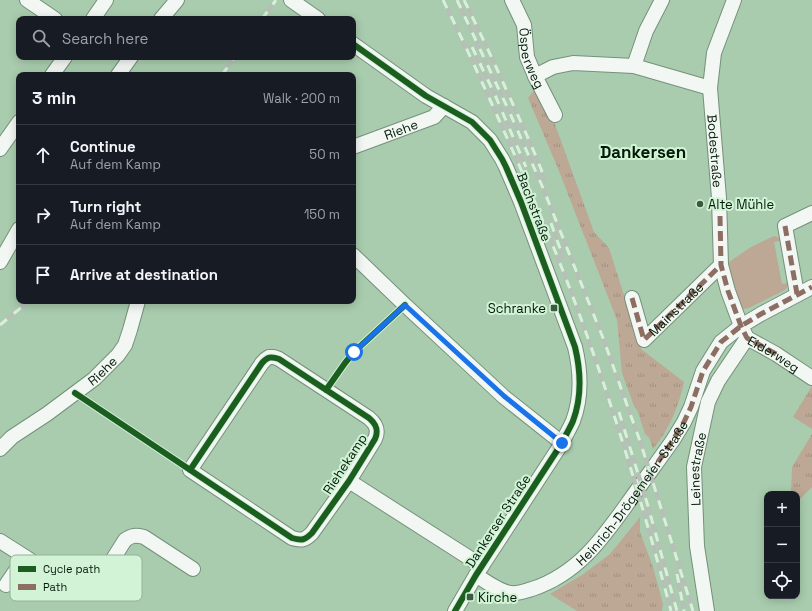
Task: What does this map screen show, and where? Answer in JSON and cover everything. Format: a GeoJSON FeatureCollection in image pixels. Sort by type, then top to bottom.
{"type":"FeatureCollection","features":[{"type":"Feature","properties":{"kind":"street"},"geometry":{"type":"LineString","coordinates":[[27,0],[51,16]]}},
{"type":"Feature","properties":{"kind":"street"},"geometry":{"type":"LineString","coordinates":[[99,16],[106,0]]}},
{"type":"Feature","properties":{"kind":"street"},"geometry":{"type":"LineString","coordinates":[[164,16],[177,0]]}},
{"type":"Feature","properties":{"kind":"street"},"geometry":{"type":"LineString","coordinates":[[291,0],[314,16]]}},
{"type":"Feature","properties":{"kind":"street","name":"Ösperweg"},"geometry":{"type":"LineString","coordinates":[[512,0],[524,25],[527,57],[555,115]]}},
{"type":"Feature","properties":{"kind":"street"},"geometry":{"type":"LineString","coordinates":[[634,66],[646,31],[662,0]]}},
{"type":"Feature","properties":{"kind":"street","name":"Bodestraße"},"geometry":{"type":"LineString","coordinates":[[734,0],[714,53],[710,88],[719,198],[721,265],[728,291],[744,332]]}},
{"type":"Feature","properties":{"kind":"street","name":"Bachstraße"},"geometry":{"type":"LineString","coordinates":[[356,46],[426,96],[472,122],[490,140],[502,159],[521,202],[579,361],[580,377],[578,404],[572,422],[562,443]]}},
{"type":"Feature","properties":{"kind":"street"},"geometry":{"type":"LineString","coordinates":[[54,72],[63,60]]}},
{"type":"Feature","properties":{"kind":"street"},"geometry":{"type":"LineString","coordinates":[[120,72],[129,60]]}},
{"type":"Feature","properties":{"kind":"street"},"geometry":{"type":"LineString","coordinates":[[535,76],[553,67],[573,63],[634,66],[710,88]]}},
{"type":"Feature","properties":{"kind":"street","name":"Riehe"},"geometry":{"type":"LineString","coordinates":[[356,146],[434,117],[444,106]]}},
{"type":"Feature","properties":{"kind":"street"},"geometry":{"type":"LineString","coordinates":[[2,140],[16,125]]}},
{"type":"Feature","properties":{"kind":"street"},"geometry":{"type":"LineString","coordinates":[[797,294],[785,226],[812,213]]}},
{"type":"Feature","properties":{"kind":"street"},"geometry":{"type":"LineString","coordinates":[[0,262],[16,235]]}},
{"type":"Feature","properties":{"kind":"street"},"geometry":{"type":"LineString","coordinates":[[356,258],[504,396],[562,443]]}},
{"type":"Feature","properties":{"kind":"street","name":"Mainstraße"},"geometry":{"type":"LineString","coordinates":[[632,298],[644,340],[721,265]]}},
{"type":"Feature","properties":{"kind":"street"},"geometry":{"type":"LineString","coordinates":[[744,332],[797,294],[812,287]]}},
{"type":"Feature","properties":{"kind":"street","name":"Riehe"},"geometry":{"type":"LineString","coordinates":[[0,449],[12,438],[94,379],[118,355],[125,345],[137,304]]}},
{"type":"Feature","properties":{"kind":"street","name":"Eiderweg"},"geometry":{"type":"LineString","coordinates":[[744,332],[812,378]]}},
{"type":"Feature","properties":{"kind":"street","name":"Heinrich-Drögemeier-Straße"},"geometry":{"type":"LineString","coordinates":[[479,571],[503,590],[510,593],[520,593],[539,586],[565,573],[579,562],[597,544],[673,440],[691,407],[703,371],[721,342],[744,332]]}},
{"type":"Feature","properties":{"kind":"street","name":"Leinestraße"},"geometry":{"type":"LineString","coordinates":[[706,611],[697,546],[694,467],[708,402],[744,332]]}},
{"type":"Feature","properties":{"kind":"street","name":"Riehekamp"},"geometry":{"type":"LineString","coordinates":[[269,357],[274,357],[369,418],[377,428],[377,435],[375,439],[349,481],[308,538],[298,540],[292,538],[190,470],[262,363],[269,357]]}},
{"type":"Feature","properties":{"kind":"street","name":"Dankerser Straße"},"geometry":{"type":"LineString","coordinates":[[455,611],[479,571],[562,443]]}},
{"type":"Feature","properties":{"kind":"street","name":"Riehekamp"},"geometry":{"type":"LineString","coordinates":[[349,481],[479,571]]}},
{"type":"Feature","properties":{"kind":"street"},"geometry":{"type":"LineString","coordinates":[[116,555],[125,540],[131,536],[137,535],[144,537],[193,570]]}},
{"type":"Feature","properties":{"kind":"street"},"geometry":{"type":"LineString","coordinates":[[0,541],[22,555]]}},
{"type":"Feature","properties":{"kind":"street"},"geometry":{"type":"LineString","coordinates":[[6,585],[10,579]]}},
{"type":"Feature","properties":{"kind":"green space"},"geometry":{"type":"Polygon","coordinates":[[[536,88],[552,116],[594,232],[609,248],[641,349],[684,382],[669,426],[653,449],[649,437],[645,434],[638,412],[634,406],[622,373],[617,320],[557,166],[528,98],[536,88]]]}},
{"type":"Feature","properties":{"kind":"green space"},"geometry":{"type":"Polygon","coordinates":[[[774,236],[778,237],[780,241],[774,242],[782,284],[788,283],[787,287],[785,290],[744,309],[740,305],[729,262],[751,247],[774,236]]]}},
{"type":"Feature","properties":{"kind":"green space"},"geometry":{"type":"Polygon","coordinates":[[[812,386],[812,429],[793,417],[812,386]]]}},
{"type":"Feature","properties":{"kind":"green space"},"geometry":{"type":"Polygon","coordinates":[[[812,434],[812,487],[800,500],[800,491],[791,491],[792,467],[812,434]]]}},
{"type":"Feature","properties":{"kind":"green space"},"geometry":{"type":"Polygon","coordinates":[[[640,517],[640,532],[653,567],[663,604],[662,611],[577,611],[550,594],[582,575],[610,554],[640,517]]]}},
{"type":"Feature","properties":{"kind":"railway"},"geometry":{"type":"LineString","coordinates":[[264,16],[276,0]]}},
{"type":"Feature","properties":{"kind":"railway"},"geometry":{"type":"LineString","coordinates":[[443,0],[523,174],[580,317],[609,400],[648,526],[671,611]]}},
{"type":"Feature","properties":{"kind":"railway"},"geometry":{"type":"LineString","coordinates":[[457,0],[543,188],[603,338],[641,444],[693,611]]}},
{"type":"Feature","properties":{"kind":"railway"},"geometry":{"type":"LineString","coordinates":[[464,0],[520,120],[545,180]]}},
{"type":"Feature","properties":{"kind":"railway"},"geometry":{"type":"LineString","coordinates":[[472,47],[495,95],[526,167]]}},
{"type":"Feature","properties":{"kind":"railway"},"geometry":{"type":"LineString","coordinates":[[224,72],[233,60]]}},
{"type":"Feature","properties":{"kind":"railway"},"geometry":{"type":"LineString","coordinates":[[551,223],[563,257]]}},
{"type":"Feature","properties":{"kind":"railway"},"geometry":{"type":"LineString","coordinates":[[0,325],[25,304]]}},
{"type":"Feature","properties":{"kind":"railway"},"geometry":{"type":"LineString","coordinates":[[619,412],[648,506],[677,611]]}},
{"type":"Feature","properties":{"kind":"railway"},"geometry":{"type":"LineString","coordinates":[[677,574],[684,611]]}},
{"type":"Feature","properties":{"kind":"marked path"},"geometry":{"type":"LineString","coordinates":[[720,216],[721,265],[728,291],[741,326],[747,338],[776,354]]}},
{"type":"Feature","properties":{"kind":"marked path"},"geometry":{"type":"LineString","coordinates":[[785,226],[797,294]]}},
{"type":"Feature","properties":{"kind":"marked path"},"geometry":{"type":"LineString","coordinates":[[632,298],[644,340],[721,265]]}},
{"type":"Feature","properties":{"kind":"marked path"},"geometry":{"type":"LineString","coordinates":[[658,462],[684,422],[691,407],[703,371],[721,342],[741,326],[812,287]]}},
{"type":"Feature","properties":{"kind":"cycle path"},"geometry":{"type":"LineString","coordinates":[[356,46],[426,96],[472,122],[490,140],[502,159],[521,202],[577,356],[580,384],[578,403],[572,424],[562,443],[476,575],[455,611]]}},
{"type":"Feature","properties":{"kind":"cycle path"},"geometry":{"type":"LineString","coordinates":[[326,390],[354,352],[405,305]]}},
{"type":"Feature","properties":{"kind":"cycle path"},"geometry":{"type":"LineString","coordinates":[[75,393],[292,538],[298,539],[303,539],[312,533],[349,481],[375,439],[377,430],[369,418],[279,359],[269,358],[262,363],[190,470]]}},
{"type":"Feature","properties":{"kind":"place","name":"Alte Mühle"},"geometry":{"type":"Point","coordinates":[700,204]}},
{"type":"Feature","properties":{"kind":"place","name":"Schranke"},"geometry":{"type":"Point","coordinates":[554,308]}},
{"type":"Feature","properties":{"kind":"place","name":"Kirche"},"geometry":{"type":"Point","coordinates":[470,597]}},
{"type":"Feature","properties":{"kind":"district","name":"Dankersen"},"geometry":{"type":"Point","coordinates":[643,152]}},
{"type":"Feature","properties":{"kind":"route"},"geometry":{"type":"LineString","coordinates":[[354,352],[405,305],[504,396],[562,443]]}}]}
